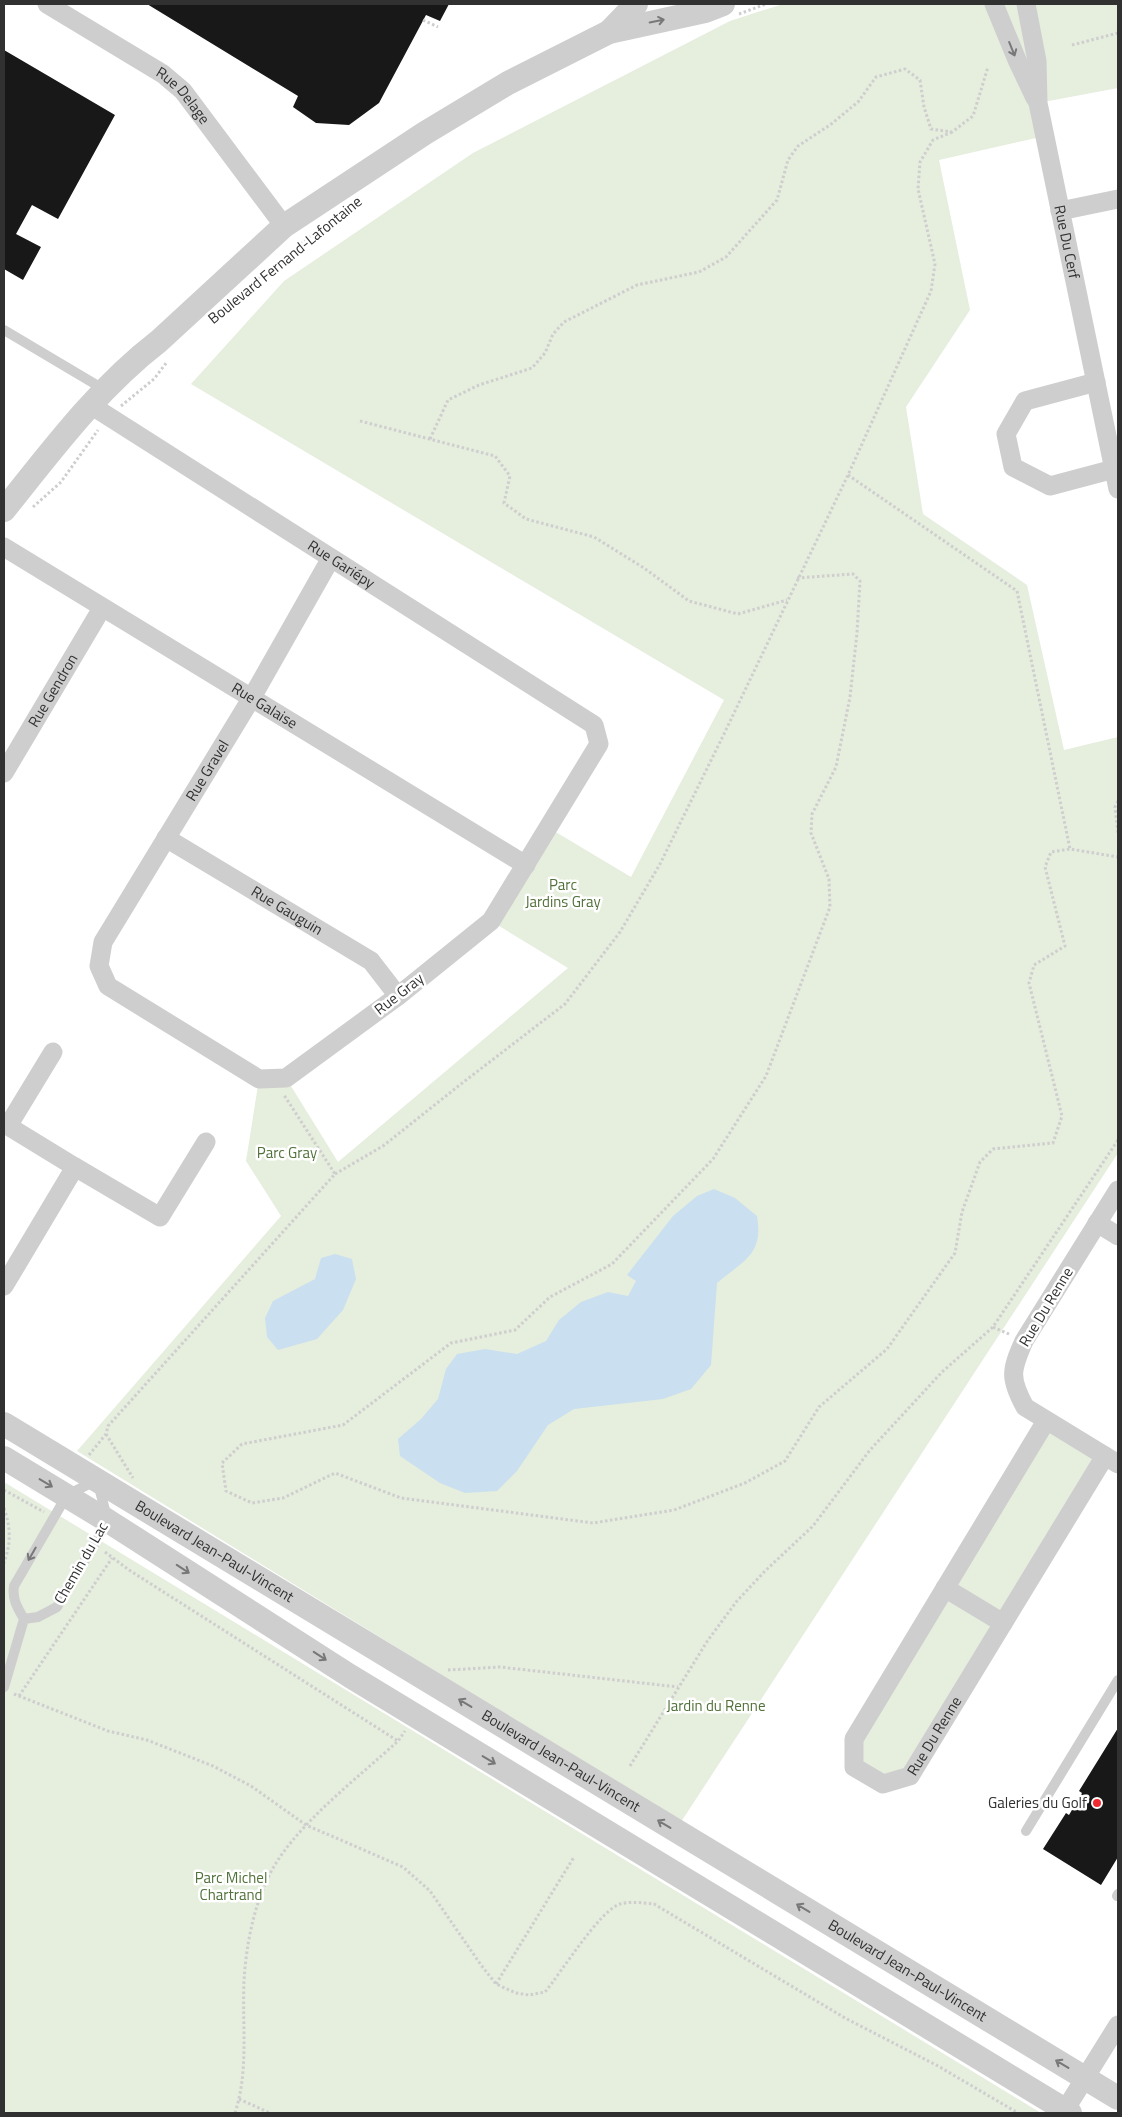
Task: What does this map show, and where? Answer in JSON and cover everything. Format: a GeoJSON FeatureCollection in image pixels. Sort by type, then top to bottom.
{"type":"FeatureCollection","features":[{"type":"Feature","properties":{"kind":"street","name":"Rue Delage"},"geometry":{"type":"LineString","coordinates":[[47,4],[163,74],[183,92],[284,226]]}},
{"type":"Feature","properties":{"kind":"street","name":"Boulevard Fernand-Lafontaine"},"geometry":{"type":"LineString","coordinates":[[610,32],[636,4]]}},
{"type":"Feature","properties":{"kind":"street","name":"Rue Du Cerf"},"geometry":{"type":"LineString","coordinates":[[994,4],[1017,60],[1038,104]]}},
{"type":"Feature","properties":{"kind":"street","name":"Rue Du Cerf"},"geometry":{"type":"LineString","coordinates":[[1026,4],[1038,61],[1038,104],[1118,489]]}},
{"type":"Feature","properties":{"kind":"street","name":"Boulevard Fernand-Lafontaine"},"geometry":{"type":"LineString","coordinates":[[15,512],[138,357],[284,226],[425,133],[500,88],[610,32],[705,11],[728,10]]}},
{"type":"Feature","properties":{"kind":"street"},"geometry":{"type":"LineString","coordinates":[[1060,211],[1118,199]]}},
{"type":"Feature","properties":{"kind":"street"},"geometry":{"type":"LineString","coordinates":[[1096,382],[1025,401],[1006,434],[1014,468],[1050,486],[1114,469]]}},
{"type":"Feature","properties":{"kind":"street","name":"Rue Gariépy"},"geometry":{"type":"LineString","coordinates":[[100,403],[331,558],[594,725]]}},
{"type":"Feature","properties":{"kind":"street","name":"Rue Galaise"},"geometry":{"type":"LineString","coordinates":[[4,547],[526,865]]}},
{"type":"Feature","properties":{"kind":"street","name":"Rue Gravel"},"geometry":{"type":"LineString","coordinates":[[274,1080],[259,1079],[108,986],[99,966],[103,942],[251,699],[331,558]]}},
{"type":"Feature","properties":{"kind":"street","name":"Rue Gendron"},"geometry":{"type":"LineString","coordinates":[[4,773],[102,608]]}},
{"type":"Feature","properties":{"kind":"street","name":"Rue Gray"},"geometry":{"type":"LineString","coordinates":[[274,1080],[286,1078],[398,996],[491,921],[599,744],[594,725]]}},
{"type":"Feature","properties":{"kind":"street","name":"Rue Gauguin"},"geometry":{"type":"LineString","coordinates":[[166,838],[371,961],[398,996]]}},
{"type":"Feature","properties":{"kind":"street"},"geometry":{"type":"LineString","coordinates":[[52,1052],[8,1126],[75,1168],[160,1217],[206,1142]]}},
{"type":"Feature","properties":{"kind":"street"},"geometry":{"type":"LineString","coordinates":[[4,1286],[75,1168]]}},
{"type":"Feature","properties":{"kind":"street","name":"Rue Du Renne"},"geometry":{"type":"LineString","coordinates":[[1046,1420],[854,1739],[854,1767],[883,1784],[910,1776],[1003,1623],[1112,1460],[1026,1407],[1015,1386],[1013,1364],[1024,1341],[1118,1190]]}},
{"type":"Feature","properties":{"kind":"street"},"geometry":{"type":"LineString","coordinates":[[1097,1223],[1118,1236]]}},
{"type":"Feature","properties":{"kind":"street","name":"Boulevard Jean-Paul-Vincent"},"geometry":{"type":"LineString","coordinates":[[4,1424],[1118,2098]]}},
{"type":"Feature","properties":{"kind":"street","name":"Boulevard Jean-Paul-Vincent"},"geometry":{"type":"LineString","coordinates":[[4,1458],[62,1503],[1068,2112]]}},
{"type":"Feature","properties":{"kind":"street"},"geometry":{"type":"LineString","coordinates":[[945,1588],[1003,1623]]}},
{"type":"Feature","properties":{"kind":"street"},"geometry":{"type":"LineString","coordinates":[[1068,2112],[1085,2078],[1118,2025]]}},
{"type":"Feature","properties":{"kind":"lane"},"geometry":{"type":"LineString","coordinates":[[4,330],[100,403]]}},
{"type":"Feature","properties":{"kind":"lane"},"geometry":{"type":"LineString","coordinates":[[8,1690],[24,1619],[15,1604],[14,1586],[62,1503],[96,1480]]}},
{"type":"Feature","properties":{"kind":"lane","name":"Chemin du Lac"},"geometry":{"type":"LineString","coordinates":[[24,1619],[38,1617],[57,1607],[104,1528],[96,1480]]}},
{"type":"Feature","properties":{"kind":"lane"},"geometry":{"type":"LineString","coordinates":[[1026,1831],[1118,1680]]}},
{"type":"Feature","properties":{"kind":"path"},"geometry":{"type":"LineString","coordinates":[[728,10],[766,4]]}},
{"type":"Feature","properties":{"kind":"path"},"geometry":{"type":"LineString","coordinates":[[423,20],[438,28]]}},
{"type":"Feature","properties":{"kind":"path"},"geometry":{"type":"LineString","coordinates":[[1072,44],[1118,33]]}},
{"type":"Feature","properties":{"kind":"path"},"geometry":{"type":"LineString","coordinates":[[85,1459],[106,1434],[108,1426],[335,1174],[383,1146],[564,1004],[620,932],[660,864],[848,475],[930,291],[935,264],[918,190],[920,162],[933,140],[952,132],[973,116],[988,67]]}},
{"type":"Feature","properties":{"kind":"path"},"geometry":{"type":"LineString","coordinates":[[430,439],[448,400],[479,385],[532,368],[546,353],[552,334],[564,322],[637,285],[699,272],[726,257],[776,200],[788,160],[798,146],[830,125],[858,102],[876,77],[905,69],[920,80],[924,107],[931,129],[952,132]]}},
{"type":"Feature","properties":{"kind":"path","name":"Boulevard Fernand-Lafontaine"},"geometry":{"type":"LineString","coordinates":[[255,282],[328,222]]}},
{"type":"Feature","properties":{"kind":"path"},"geometry":{"type":"LineString","coordinates":[[15,512],[61,482],[100,403],[154,378],[171,357]]}},
{"type":"Feature","properties":{"kind":"path"},"geometry":{"type":"LineString","coordinates":[[360,421],[496,456],[510,476],[504,503],[526,519],[594,537],[644,568],[689,601],[738,614],[787,599]]}},
{"type":"Feature","properties":{"kind":"path"},"geometry":{"type":"LineString","coordinates":[[848,475],[1018,591],[1070,849]]}},
{"type":"Feature","properties":{"kind":"path"},"geometry":{"type":"LineString","coordinates":[[797,578],[853,574],[860,581],[859,608],[850,697],[836,767],[812,814],[811,834],[829,879],[830,907],[766,1076],[713,1159],[612,1264],[550,1297],[515,1330],[451,1343],[343,1425],[242,1444],[222,1463],[226,1491],[252,1503],[283,1498],[335,1473],[402,1498],[593,1523],[674,1510],[745,1483],[785,1461],[819,1407],[887,1349],[955,1253],[962,1212],[980,1162],[993,1149],[1053,1143],[1062,1116],[1029,983],[1034,965],[1065,946],[1045,866],[1051,852],[1070,849],[1118,857]]}},
{"type":"Feature","properties":{"kind":"path"},"geometry":{"type":"LineString","coordinates":[[1118,801],[1115,807],[1118,833]]}},
{"type":"Feature","properties":{"kind":"path"},"geometry":{"type":"LineString","coordinates":[[274,1080],[335,1174]]}},
{"type":"Feature","properties":{"kind":"path"},"geometry":{"type":"LineString","coordinates":[[630,1766],[708,1640],[737,1601],[765,1571],[813,1526],[870,1450],[942,1372],[993,1327],[1118,1140]]}},
{"type":"Feature","properties":{"kind":"path"},"geometry":{"type":"LineString","coordinates":[[106,1434],[135,1482]]}},
{"type":"Feature","properties":{"kind":"path"},"geometry":{"type":"LineString","coordinates":[[4,1490],[42,1512],[62,1503]]}},
{"type":"Feature","properties":{"kind":"path"},"geometry":{"type":"LineString","coordinates":[[4,1508],[9,1523],[10,1546],[4,1563]]}},
{"type":"Feature","properties":{"kind":"path"},"geometry":{"type":"LineString","coordinates":[[104,1528],[105,1552],[112,1558],[398,1741],[306,1825],[268,1878],[255,1917],[245,1960],[243,1998],[244,2071],[235,2113]]}},
{"type":"Feature","properties":{"kind":"path"},"geometry":{"type":"LineString","coordinates":[[19,1696],[112,1558]]}},
{"type":"Feature","properties":{"kind":"path"},"geometry":{"type":"LineString","coordinates":[[442,1670],[500,1667],[678,1687]]}},
{"type":"Feature","properties":{"kind":"path"},"geometry":{"type":"LineString","coordinates":[[8,1690],[108,1731],[147,1740],[213,1766],[251,1786],[306,1825],[403,1867],[430,1891],[496,1984],[516,1993],[529,1995],[545,1992],[604,1914],[619,1904],[637,1902],[654,1904],[845,2018],[938,2066],[1018,2113]]}},
{"type":"Feature","properties":{"kind":"path"},"geometry":{"type":"LineString","coordinates":[[496,1984],[574,1857]]}},
{"type":"Feature","properties":{"kind":"path"},"geometry":{"type":"LineString","coordinates":[[239,2099],[270,2113]]}},
{"type":"Feature","properties":{"kind":"green space"},"geometry":{"type":"Polygon","coordinates":[[[783,4],[1118,4],[1118,88],[1038,103],[1045,136],[939,160],[970,310],[906,407],[923,514],[1027,585],[1064,750],[1118,737],[1118,1153],[681,1822],[77,1451],[281,1216],[246,1161],[259,1079],[286,1078],[338,1162],[568,968],[491,921],[549,828],[631,877],[724,700],[191,384],[284,281],[473,153],[730,21],[783,4]]]}},
{"type":"Feature","properties":{"kind":"green space"},"geometry":{"type":"Polygon","coordinates":[[[1046,1421],[1105,1456],[910,1776],[883,1784],[854,1767],[854,1739],[1046,1421]]]}},
{"type":"Feature","properties":{"kind":"green space","name":"Parc Michel Chartrand"},"geometry":{"type":"Polygon","coordinates":[[[4,1482],[1041,2113],[4,2113],[4,1482]]]}},
{"type":"Feature","properties":{"kind":"water"},"geometry":{"type":"Polygon","coordinates":[[[714,1189],[735,1198],[757,1216],[757,1240],[749,1256],[717,1283],[711,1365],[691,1389],[663,1399],[574,1409],[548,1425],[517,1471],[497,1491],[465,1493],[440,1483],[400,1456],[398,1439],[421,1419],[438,1399],[446,1369],[457,1354],[485,1349],[517,1354],[546,1341],[559,1320],[581,1302],[608,1292],[628,1296],[636,1281],[627,1275],[673,1216],[697,1196],[714,1189]]]}},
{"type":"Feature","properties":{"kind":"water"},"geometry":{"type":"Polygon","coordinates":[[[335,1254],[352,1259],[356,1279],[343,1310],[317,1339],[278,1350],[267,1337],[265,1318],[273,1301],[315,1279],[321,1258],[335,1254]]]}},
{"type":"Feature","properties":{"kind":"building"},"geometry":{"type":"Polygon","coordinates":[[[147,4],[449,4],[440,21],[426,15],[379,103],[349,125],[316,123],[293,107],[298,96],[147,4]]]}},
{"type":"Feature","properties":{"kind":"building"},"geometry":{"type":"Polygon","coordinates":[[[4,50],[115,115],[58,219],[32,205],[16,234],[41,247],[23,280],[4,269],[4,50]]]}},
{"type":"Feature","properties":{"kind":"building","name":"Galeries du Golf"},"geometry":{"type":"Polygon","coordinates":[[[1118,1728],[1118,1857],[1101,1885],[1043,1849],[1066,1813],[1069,1815],[1082,1793],[1079,1791],[1118,1728]]]}},
{"type":"Feature","properties":{"kind":"place","name":"Galeries du Golf"},"geometry":{"type":"Point","coordinates":[1097,1803]}},
{"type":"Feature","properties":{"kind":"park label","name":"Parc Jardins Gray"},"geometry":{"type":"Point","coordinates":[563,894]}},
{"type":"Feature","properties":{"kind":"park label","name":"Parc Gray"},"geometry":{"type":"Point","coordinates":[287,1153]}},
{"type":"Feature","properties":{"kind":"park label","name":"Jardin du Renne"},"geometry":{"type":"Point","coordinates":[716,1706]}}]}
